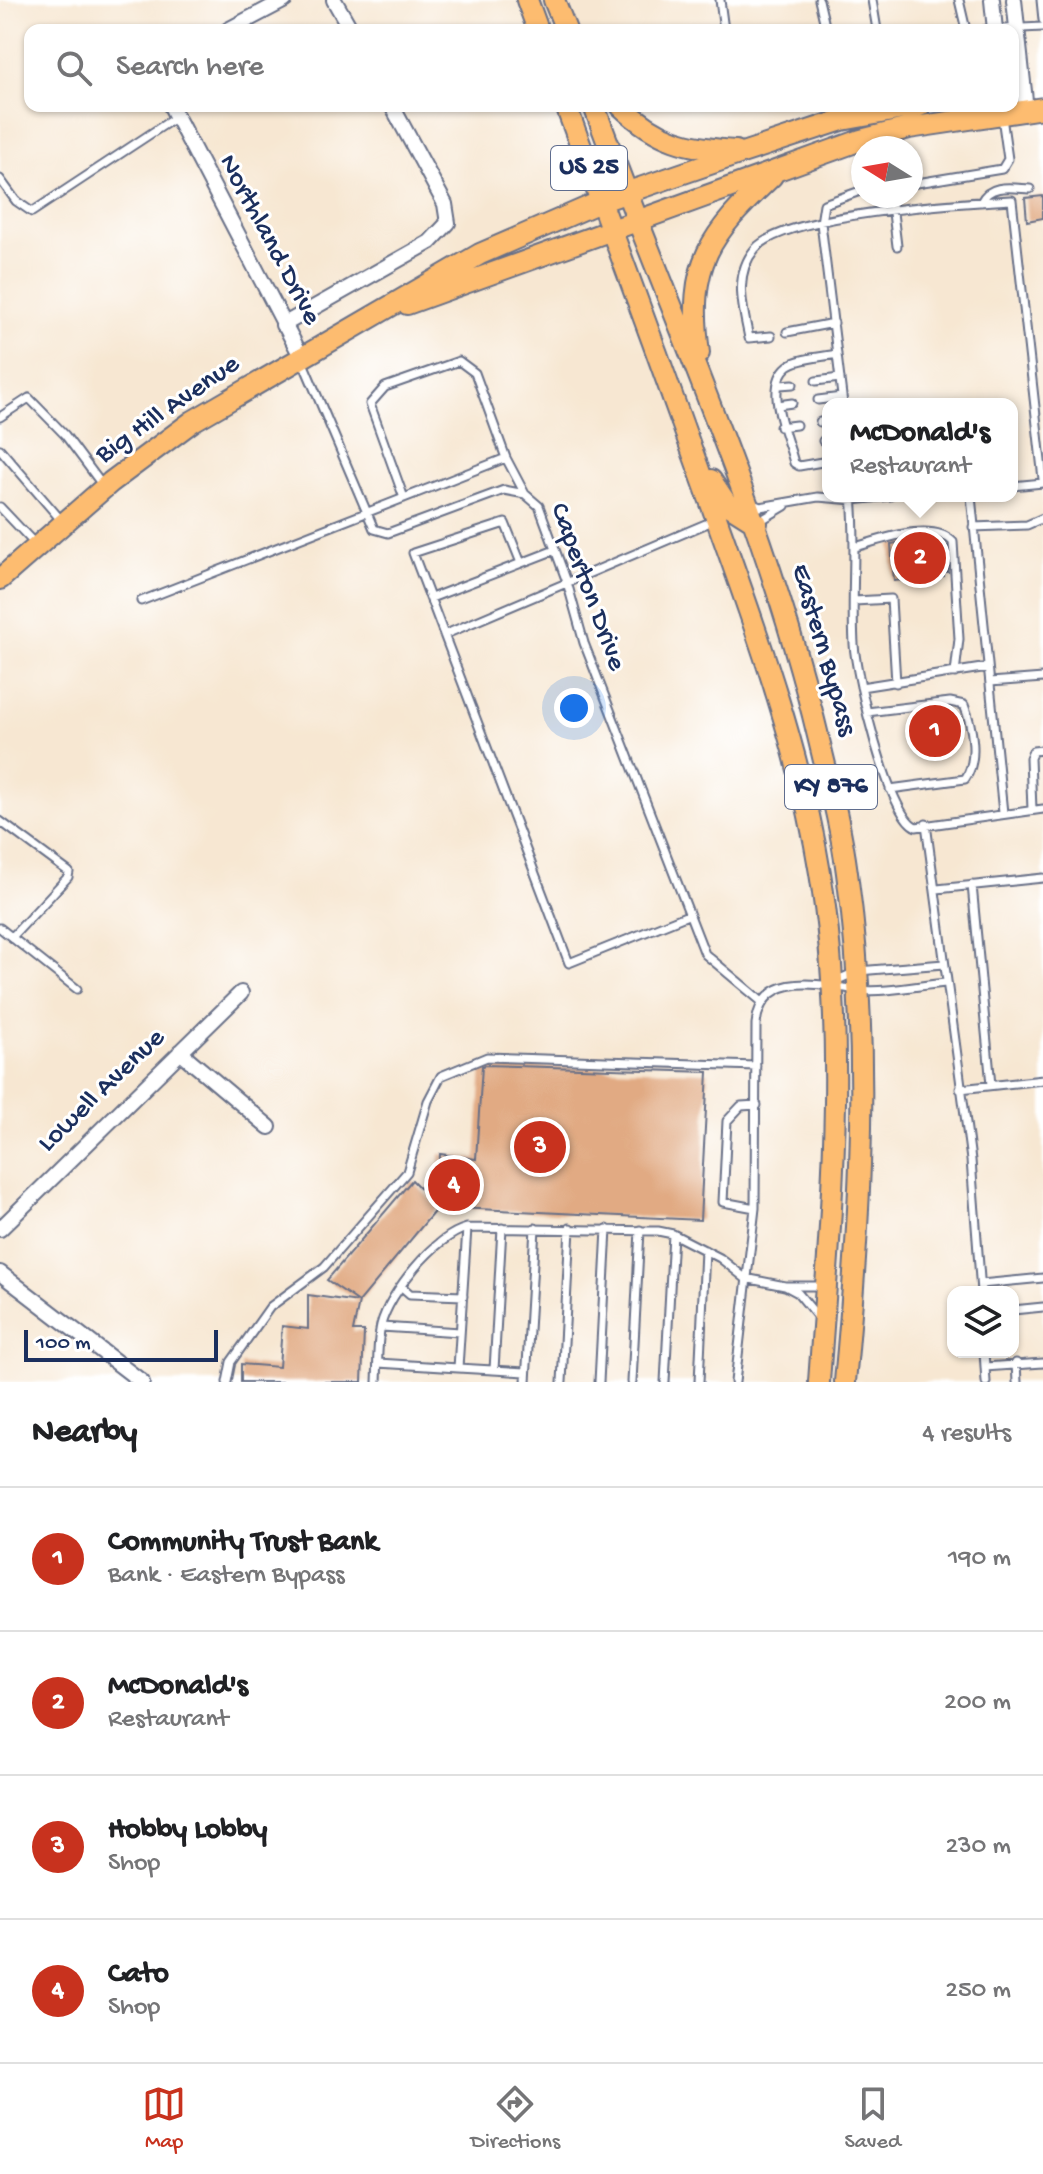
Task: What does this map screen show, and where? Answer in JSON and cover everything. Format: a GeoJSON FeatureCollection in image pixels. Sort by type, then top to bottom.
{"type":"FeatureCollection","features":[{"type":"Feature","properties":{"kind":"main road"},"geometry":{"type":"LineString","coordinates":[[527,0],[536,24]]}},
{"type":"Feature","properties":{"kind":"main road"},"geometry":{"type":"LineString","coordinates":[[554,0],[564,24]]}},
{"type":"Feature","properties":{"kind":"main road","name":"Eastern Bypass"},"geometry":{"type":"LineString","coordinates":[[568,112],[757,630],[807,804],[820,876],[837,1057],[836,1127],[819,1382]]}},
{"type":"Feature","properties":{"kind":"main road","name":"Eastern Bypass"},"geometry":{"type":"LineString","coordinates":[[596,112],[636,222],[757,523],[803,668],[835,803],[847,871],[859,980],[863,1140],[845,1382]]}},
{"type":"Feature","properties":{"kind":"main road"},"geometry":{"type":"LineString","coordinates":[[629,112],[659,135],[692,148],[748,151]]}},
{"type":"Feature","properties":{"kind":"main road","name":"Big Hill Avenue"},"geometry":{"type":"LineString","coordinates":[[0,579],[104,488],[193,421],[480,254],[602,201],[842,120],[887,112]]}},
{"type":"Feature","properties":{"kind":"main road","name":"US 25"},"geometry":{"type":"LineString","coordinates":[[612,229],[861,140],[978,112]]}},
{"type":"Feature","properties":{"kind":"main road"},"geometry":{"type":"LineString","coordinates":[[702,381],[693,311],[700,268],[727,219],[779,170]]}},
{"type":"Feature","properties":{"kind":"main road","name":"Big Hill Avenue"},"geometry":{"type":"LineString","coordinates":[[384,312],[446,292],[612,229]]}},
{"type":"Feature","properties":{"kind":"main road"},"geometry":{"type":"LineString","coordinates":[[681,419],[718,493],[735,511],[757,523]]}},
{"type":"Feature","properties":{"kind":"main road"},"geometry":{"type":"LineString","coordinates":[[826,1286],[835,1291],[840,1305],[835,1382]]}},
{"type":"Feature","properties":{"kind":"street"},"geometry":{"type":"LineString","coordinates":[[239,24],[285,0]]}},
{"type":"Feature","properties":{"kind":"street"},"geometry":{"type":"LineString","coordinates":[[334,0],[348,24]]}},
{"type":"Feature","properties":{"kind":"street"},"geometry":{"type":"LineString","coordinates":[[991,24],[992,0]]}},
{"type":"Feature","properties":{"kind":"street"},"geometry":{"type":"LineString","coordinates":[[1014,0],[1016,24]]}},
{"type":"Feature","properties":{"kind":"street"},"geometry":{"type":"LineString","coordinates":[[1019,42],[1034,109]]}},
{"type":"Feature","properties":{"kind":"street","name":"Northland Drive"},"geometry":{"type":"LineString","coordinates":[[174,112],[301,356]]}},
{"type":"Feature","properties":{"kind":"street"},"geometry":{"type":"LineString","coordinates":[[283,325],[444,230],[448,214],[445,204],[395,112]]}},
{"type":"Feature","properties":{"kind":"street","name":"Lowell Avenue"},"geometry":{"type":"LineString","coordinates":[[0,1229],[241,993]]}},
{"type":"Feature","properties":{"kind":"street"},"geometry":{"type":"LineString","coordinates":[[180,1052],[269,1127]]}},
{"type":"Feature","properties":{"kind":"street"},"geometry":{"type":"LineString","coordinates":[[0,1273],[142,1382]]}},
{"type":"Feature","properties":{"kind":"lane"},"geometry":{"type":"LineString","coordinates":[[720,0],[723,24]]}},
{"type":"Feature","properties":{"kind":"lane"},"geometry":{"type":"LineString","coordinates":[[819,0],[825,24]]}},
{"type":"Feature","properties":{"kind":"lane"},"geometry":{"type":"LineString","coordinates":[[872,0],[876,24]]}},
{"type":"Feature","properties":{"kind":"lane"},"geometry":{"type":"LineString","coordinates":[[959,0],[965,24]]}},
{"type":"Feature","properties":{"kind":"lane"},"geometry":{"type":"LineString","coordinates":[[1041,0],[1043,20]]}},
{"type":"Feature","properties":{"kind":"lane"},"geometry":{"type":"LineString","coordinates":[[1019,28],[1043,27]]}},
{"type":"Feature","properties":{"kind":"lane"},"geometry":{"type":"LineString","coordinates":[[0,179],[16,201],[32,212],[172,112]]}},
{"type":"Feature","properties":{"kind":"lane"},"geometry":{"type":"LineString","coordinates":[[923,182],[1002,169],[1008,159],[996,112]]}},
{"type":"Feature","properties":{"kind":"lane"},"geometry":{"type":"LineString","coordinates":[[981,202],[985,194],[996,188],[1030,189]]}},
{"type":"Feature","properties":{"kind":"lane"},"geometry":{"type":"LineString","coordinates":[[842,398],[821,223],[824,204],[851,194]]}},
{"type":"Feature","properties":{"kind":"lane"},"geometry":{"type":"LineString","coordinates":[[771,336],[749,338],[740,294],[744,269],[755,249],[773,235],[893,211],[1012,200],[1043,481],[1018,485]]}},
{"type":"Feature","properties":{"kind":"lane"},"geometry":{"type":"LineString","coordinates":[[893,208],[897,246]]}},
{"type":"Feature","properties":{"kind":"lane"},"geometry":{"type":"LineString","coordinates":[[787,332],[834,323]]}},
{"type":"Feature","properties":{"kind":"lane"},"geometry":{"type":"LineString","coordinates":[[822,462],[799,466],[794,463],[780,427],[780,385],[782,373],[789,364],[837,354]]}},
{"type":"Feature","properties":{"kind":"lane"},"geometry":{"type":"LineString","coordinates":[[301,356],[366,512]]}},
{"type":"Feature","properties":{"kind":"lane"},"geometry":{"type":"LineString","coordinates":[[404,498],[370,404],[385,387],[459,361],[475,373],[506,458],[525,494]]}},
{"type":"Feature","properties":{"kind":"lane"},"geometry":{"type":"LineString","coordinates":[[816,381],[840,378]]}},
{"type":"Feature","properties":{"kind":"lane"},"geometry":{"type":"LineString","coordinates":[[780,385],[793,384]]}},
{"type":"Feature","properties":{"kind":"lane"},"geometry":{"type":"LineString","coordinates":[[0,417],[29,398],[65,435],[104,488]]}},
{"type":"Feature","properties":{"kind":"lane"},"geometry":{"type":"LineString","coordinates":[[778,405],[792,403]]}},
{"type":"Feature","properties":{"kind":"lane"},"geometry":{"type":"LineString","coordinates":[[780,427],[796,425]]}},
{"type":"Feature","properties":{"kind":"lane"},"geometry":{"type":"LineString","coordinates":[[789,444],[799,443]]}},
{"type":"Feature","properties":{"kind":"lane"},"geometry":{"type":"LineString","coordinates":[[0,449],[63,523]]}},
{"type":"Feature","properties":{"kind":"lane"},"geometry":{"type":"LineString","coordinates":[[141,601],[506,458]]}},
{"type":"Feature","properties":{"kind":"lane","name":"Caperton Drive"},"geometry":{"type":"LineString","coordinates":[[366,512],[374,529],[388,533],[504,490],[525,494],[539,506],[567,582],[584,643],[705,954],[761,1001]]}},
{"type":"Feature","properties":{"kind":"lane"},"geometry":{"type":"LineString","coordinates":[[749,503],[760,507],[822,497]]}},
{"type":"Feature","properties":{"kind":"lane"},"geometry":{"type":"LineString","coordinates":[[852,502],[854,643],[861,687],[890,789],[906,821],[916,827],[1043,809]]}},
{"type":"Feature","properties":{"kind":"lane"},"geometry":{"type":"LineString","coordinates":[[971,502],[1003,813]]}},
{"type":"Feature","properties":{"kind":"lane"},"geometry":{"type":"LineString","coordinates":[[757,523],[791,503]]}},
{"type":"Feature","properties":{"kind":"lane"},"geometry":{"type":"LineString","coordinates":[[0,507],[36,546]]}},
{"type":"Feature","properties":{"kind":"lane"},"geometry":{"type":"LineString","coordinates":[[973,527],[1027,525],[1043,518]]}},
{"type":"Feature","properties":{"kind":"lane"},"geometry":{"type":"LineString","coordinates":[[446,634],[717,520]]}},
{"type":"Feature","properties":{"kind":"lane"},"geometry":{"type":"LineString","coordinates":[[521,563],[505,523],[413,553],[569,963],[688,915]]}},
{"type":"Feature","properties":{"kind":"lane"},"geometry":{"type":"LineString","coordinates":[[855,547],[889,537],[941,533],[953,542],[959,639],[955,673]]}},
{"type":"Feature","properties":{"kind":"lane"},"geometry":{"type":"LineString","coordinates":[[431,598],[555,550]]}},
{"type":"Feature","properties":{"kind":"lane"},"geometry":{"type":"LineString","coordinates":[[854,601],[891,599],[896,683]]}},
{"type":"Feature","properties":{"kind":"lane"},"geometry":{"type":"LineString","coordinates":[[861,687],[988,667]]}},
{"type":"Feature","properties":{"kind":"lane"},"geometry":{"type":"LineString","coordinates":[[990,682],[1043,678]]}},
{"type":"Feature","properties":{"kind":"lane"},"geometry":{"type":"LineString","coordinates":[[867,712],[950,702],[964,705],[969,718],[972,750],[965,779],[890,789]]}},
{"type":"Feature","properties":{"kind":"lane"},"geometry":{"type":"LineString","coordinates":[[1032,810],[1030,758],[1033,751],[1043,750]]}},
{"type":"Feature","properties":{"kind":"lane"},"geometry":{"type":"LineString","coordinates":[[0,821],[69,872],[68,877],[13,936]]}},
{"type":"Feature","properties":{"kind":"lane"},"geometry":{"type":"LineString","coordinates":[[926,824],[971,1160],[981,1286]]}},
{"type":"Feature","properties":{"kind":"lane"},"geometry":{"type":"LineString","coordinates":[[937,889],[1043,878]]}},
{"type":"Feature","properties":{"kind":"lane"},"geometry":{"type":"LineString","coordinates":[[972,885],[991,1085]]}},
{"type":"Feature","properties":{"kind":"lane"},"geometry":{"type":"LineString","coordinates":[[0,928],[77,989]]}},
{"type":"Feature","properties":{"kind":"lane"},"geometry":{"type":"LineString","coordinates":[[831,982],[859,980],[944,964]]}},
{"type":"Feature","properties":{"kind":"lane"},"geometry":{"type":"LineString","coordinates":[[735,1382],[755,1208],[756,1024],[761,1001],[785,987],[831,982],[946,983]]}},
{"type":"Feature","properties":{"kind":"lane"},"geometry":{"type":"LineString","coordinates":[[227,1382],[231,1362],[270,1307],[324,1267],[407,1172],[428,1101],[441,1076],[487,1057],[756,1066]]}},
{"type":"Feature","properties":{"kind":"lane"},"geometry":{"type":"LineString","coordinates":[[960,1089],[1043,1080]]}},
{"type":"Feature","properties":{"kind":"lane"},"geometry":{"type":"LineString","coordinates":[[755,1208],[723,1202],[727,1121],[741,1106],[757,1105]]}},
{"type":"Feature","properties":{"kind":"lane"},"geometry":{"type":"LineString","coordinates":[[377,1382],[381,1327],[388,1307],[441,1242],[467,1228],[607,1229],[673,1234],[736,1268],[745,1278],[785,1286],[826,1286]]}},
{"type":"Feature","properties":{"kind":"lane"},"geometry":{"type":"LineString","coordinates":[[458,1368],[467,1228]]}},
{"type":"Feature","properties":{"kind":"lane"},"geometry":{"type":"LineString","coordinates":[[494,1370],[502,1228]]}},
{"type":"Feature","properties":{"kind":"lane"},"geometry":{"type":"LineString","coordinates":[[526,1382],[535,1228]]}},
{"type":"Feature","properties":{"kind":"lane"},"geometry":{"type":"LineString","coordinates":[[562,1382],[570,1228]]}},
{"type":"Feature","properties":{"kind":"lane"},"geometry":{"type":"LineString","coordinates":[[599,1382],[607,1229]]}},
{"type":"Feature","properties":{"kind":"lane"},"geometry":{"type":"LineString","coordinates":[[632,1382],[640,1230]]}},
{"type":"Feature","properties":{"kind":"lane"},"geometry":{"type":"LineString","coordinates":[[665,1382],[673,1234]]}},
{"type":"Feature","properties":{"kind":"lane"},"geometry":{"type":"LineString","coordinates":[[699,1382],[705,1250]]}},
{"type":"Feature","properties":{"kind":"lane"},"geometry":{"type":"LineString","coordinates":[[993,1286],[1043,1278]]}},
{"type":"Feature","properties":{"kind":"lane"},"geometry":{"type":"LineString","coordinates":[[785,1286],[813,1308],[823,1327]]}},
{"type":"Feature","properties":{"kind":"lane"},"geometry":{"type":"LineString","coordinates":[[402,1287],[410,1294],[463,1296]]}},
{"type":"Feature","properties":{"kind":"lane"},"geometry":{"type":"LineString","coordinates":[[1019,1309],[1043,1307]]}},
{"type":"Feature","properties":{"kind":"lane"},"geometry":{"type":"LineString","coordinates":[[381,1327],[460,1332]]}},
{"type":"Feature","properties":{"kind":"lane"},"geometry":{"type":"LineString","coordinates":[[984,1358],[986,1382]]}},
{"type":"Feature","properties":{"kind":"lane"},"geometry":{"type":"LineString","coordinates":[[378,1363],[526,1372]]}},
{"type":"Feature","properties":{"kind":"lane"},"geometry":{"type":"LineString","coordinates":[[1016,1363],[1017,1382]]}},
{"type":"Feature","properties":{"kind":"lane"},"geometry":{"type":"LineString","coordinates":[[985,1367],[1043,1363]]}},
{"type":"Feature","properties":{"kind":"building"},"geometry":{"type":"Polygon","coordinates":[[[1043,196],[1043,218],[1027,221],[1025,198],[1043,196]]]}},
{"type":"Feature","properties":{"kind":"building"},"geometry":{"type":"Polygon","coordinates":[[[920,539],[947,546],[948,572],[944,572],[944,576],[894,581],[891,544],[920,539]]]}},
{"type":"Feature","properties":{"kind":"building"},"geometry":{"type":"Polygon","coordinates":[[[482,1066],[708,1072],[700,1220],[438,1207],[440,1154],[476,1159],[482,1066]]]}},
{"type":"Feature","properties":{"kind":"building"},"geometry":{"type":"Polygon","coordinates":[[[412,1180],[438,1207],[359,1302],[327,1280],[412,1180]]]}},
{"type":"Feature","properties":{"kind":"building"},"geometry":{"type":"Polygon","coordinates":[[[308,1295],[359,1302],[353,1331],[364,1331],[362,1382],[241,1382],[241,1364],[279,1367],[282,1326],[308,1329],[308,1295]]]}},
{"type":"Feature","properties":{"kind":"place","name":"McDonald's"},"geometry":{"type":"Point","coordinates":[920,558]}},
{"type":"Feature","properties":{"kind":"place","name":"Community Trust Bank"},"geometry":{"type":"Point","coordinates":[935,731]}},
{"type":"Feature","properties":{"kind":"place","name":"Hobby Lobby"},"geometry":{"type":"Point","coordinates":[540,1147]}},
{"type":"Feature","properties":{"kind":"place","name":"Cato"},"geometry":{"type":"Point","coordinates":[454,1185]}}]}
